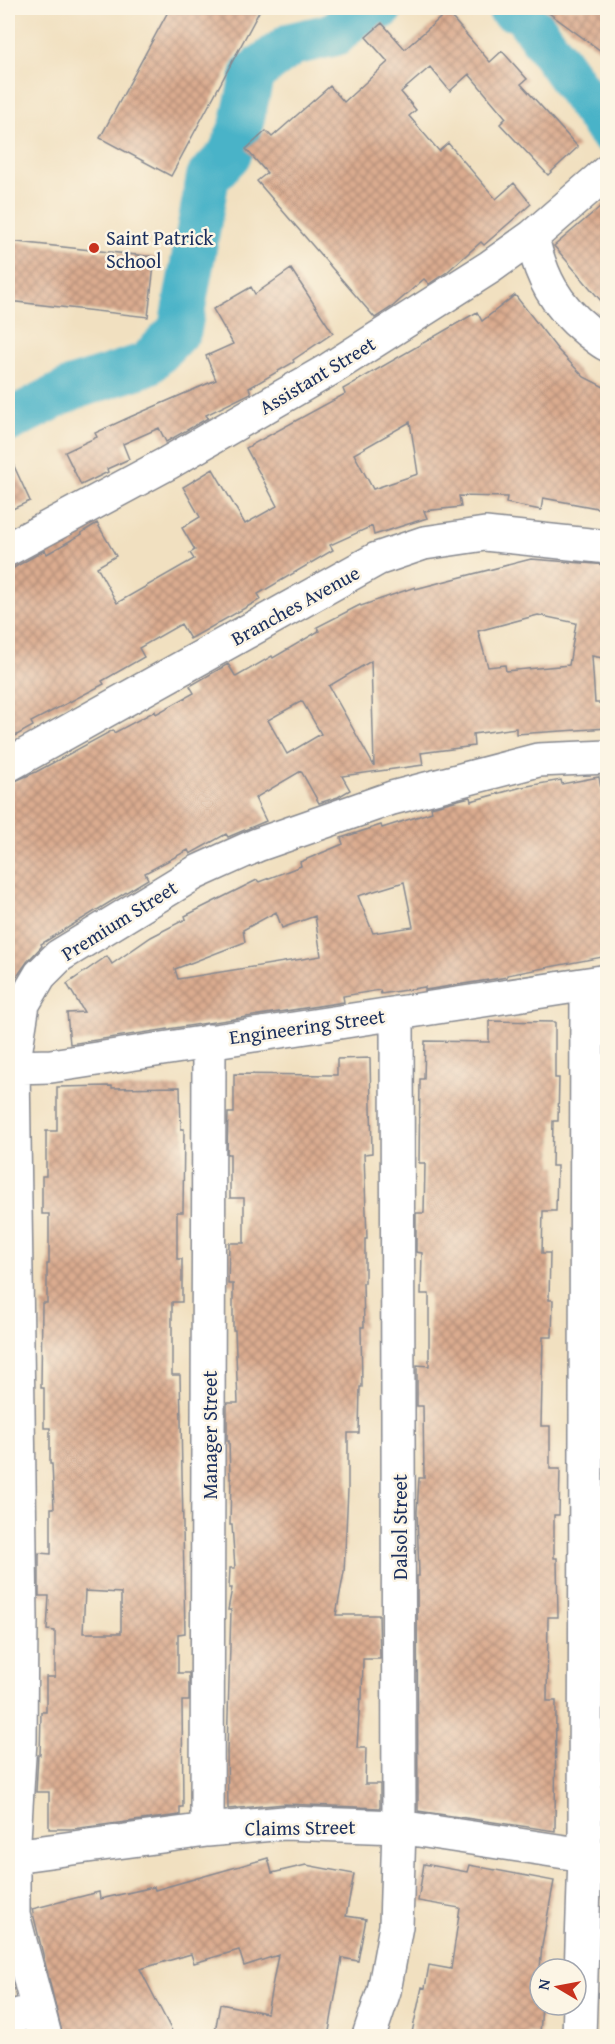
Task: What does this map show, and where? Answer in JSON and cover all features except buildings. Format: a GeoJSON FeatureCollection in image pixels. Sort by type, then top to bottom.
{"type":"FeatureCollection","features":[{"type":"Feature","properties":{"kind":"street","name":"Assistant Street"},"geometry":{"type":"LineString","coordinates":[[8,549],[168,463],[330,369],[490,267],[532,237],[601,177]]}},
{"type":"Feature","properties":{"kind":"street"},"geometry":{"type":"LineString","coordinates":[[532,237],[537,261],[549,289],[572,318],[608,345]]}},
{"type":"Feature","properties":{"kind":"street","name":"Branches Avenue"},"geometry":{"type":"LineString","coordinates":[[8,765],[377,559],[424,543],[485,534],[608,548]]}},
{"type":"Feature","properties":{"kind":"street","name":"Premium Street"},"geometry":{"type":"LineString","coordinates":[[30,2021],[13,1915],[13,1758],[21,1619],[10,1065],[23,1004],[40,975],[59,956],[195,873],[257,845],[392,798],[538,760],[608,757]]}},
{"type":"Feature","properties":{"kind":"street"},"geometry":{"type":"LineString","coordinates":[[579,2037],[596,1858],[597,983]]}},
{"type":"Feature","properties":{"kind":"street","name":"Engineering Street"},"geometry":{"type":"LineString","coordinates":[[10,1065],[51,1066],[597,983]]}},
{"type":"Feature","properties":{"kind":"street","name":"Dalsol Street"},"geometry":{"type":"LineString","coordinates":[[369,2037],[384,1991],[396,1926],[399,1827],[397,1013]]}},
{"type":"Feature","properties":{"kind":"street","name":"Manager Street"},"geometry":{"type":"LineString","coordinates":[[207,1830],[209,1041]]}},
{"type":"Feature","properties":{"kind":"street","name":"Claims Street"},"geometry":{"type":"LineString","coordinates":[[13,1856],[207,1830],[284,1823],[399,1827],[596,1858]]}},
{"type":"Feature","properties":{"kind":"waterway"},"geometry":{"type":"LineString","coordinates":[[8,421],[73,388],[147,364],[180,329],[208,177],[229,155],[241,126],[253,73],[292,44],[336,34],[356,14],[381,8]]}},
{"type":"Feature","properties":{"kind":"waterway"},"geometry":{"type":"LineString","coordinates":[[509,8],[522,11],[608,131]]}},
{"type":"Feature","properties":{"kind":"place","name":"Saint Patrick School"},"geometry":{"type":"Point","coordinates":[94,248]}}]}
